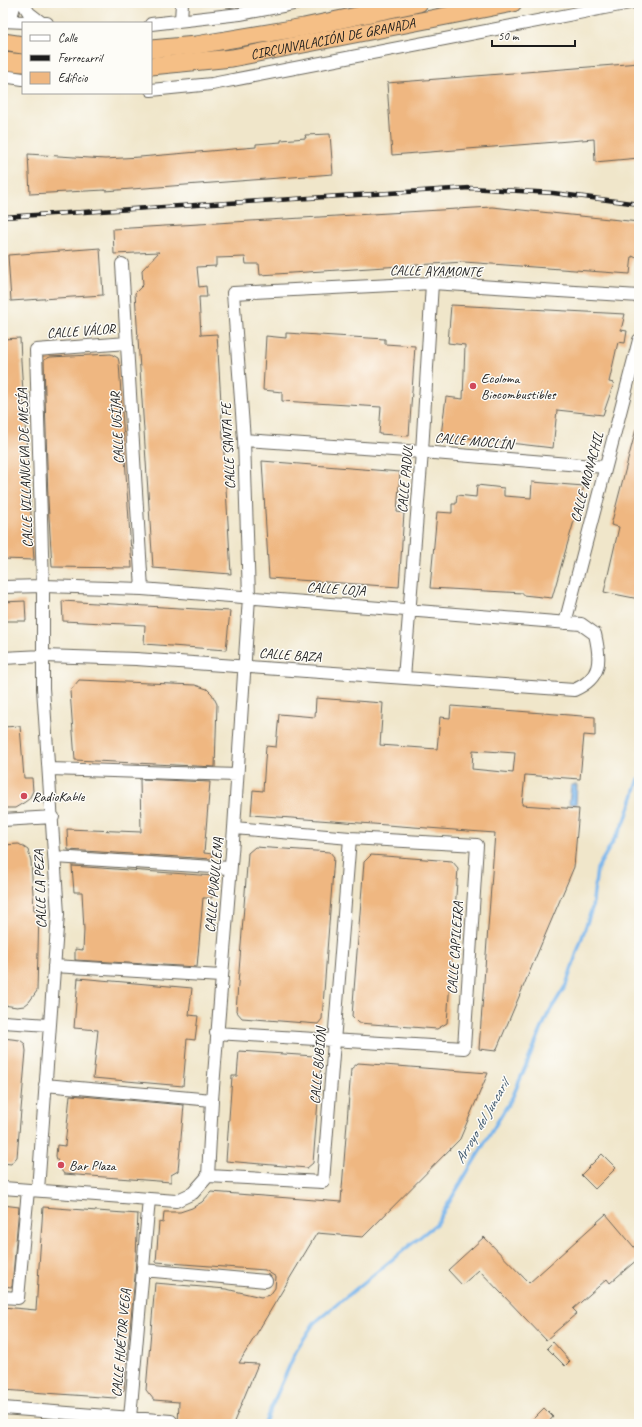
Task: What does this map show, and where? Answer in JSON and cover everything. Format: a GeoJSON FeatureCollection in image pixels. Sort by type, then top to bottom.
{"type":"FeatureCollection","features":[{"type":"Feature","properties":{"kind":"highway","name":"CIRCUNVALACIÓN DE GRANADA"},"geometry":{"type":"LineString","coordinates":[[152,49],[196,46],[304,27],[419,3]]}},
{"type":"Feature","properties":{"kind":"highway","name":"CIRCUNVALACIÓN DE GRANADA"},"geometry":{"type":"LineString","coordinates":[[152,66],[232,58],[513,3]]}},
{"type":"Feature","properties":{"kind":"highway"},"geometry":{"type":"LineString","coordinates":[[3,42],[22,45]]}},
{"type":"Feature","properties":{"kind":"highway"},"geometry":{"type":"LineString","coordinates":[[3,61],[22,63]]}},
{"type":"Feature","properties":{"kind":"street"},"geometry":{"type":"LineString","coordinates":[[15,3],[6,21],[24,22]]}},
{"type":"Feature","properties":{"kind":"street"},"geometry":{"type":"LineString","coordinates":[[22,3],[29,13],[41,22]]}},
{"type":"Feature","properties":{"kind":"street"},"geometry":{"type":"LineString","coordinates":[[181,20],[182,3]]}},
{"type":"Feature","properties":{"kind":"street"},"geometry":{"type":"LineString","coordinates":[[152,24],[240,14],[298,3]]}},
{"type":"Feature","properties":{"kind":"street"},"geometry":{"type":"LineString","coordinates":[[152,90],[212,84],[630,3]]}},
{"type":"Feature","properties":{"kind":"street"},"geometry":{"type":"LineString","coordinates":[[3,76],[22,79]]}},
{"type":"Feature","properties":{"kind":"street","name":"CALLE UGÍJAR"},"geometry":{"type":"LineString","coordinates":[[122,264],[142,589]]}},
{"type":"Feature","properties":{"kind":"street","name":"CALLE AYAMONTE"},"geometry":{"type":"LineString","coordinates":[[233,293],[432,283],[639,296]]}},
{"type":"Feature","properties":{"kind":"street","name":"CALLE PADUL"},"geometry":{"type":"LineString","coordinates":[[404,678],[408,610],[422,452],[432,283]]}},
{"type":"Feature","properties":{"kind":"street","name":"CALLE SANTA FE"},"geometry":{"type":"LineString","coordinates":[[233,293],[244,440],[249,597]]}},
{"type":"Feature","properties":{"kind":"street","name":"CALLE MONACHIL"},"geometry":{"type":"LineString","coordinates":[[565,623],[639,340]]}},
{"type":"Feature","properties":{"kind":"street","name":"CALLE VÁLOR"},"geometry":{"type":"LineString","coordinates":[[36,350],[127,343]]}},
{"type":"Feature","properties":{"kind":"street","name":"CALLE VILLANUEVA DE MESÍA"},"geometry":{"type":"LineString","coordinates":[[36,350],[43,586]]}},
{"type":"Feature","properties":{"kind":"street","name":"CALLE MOCLÍN"},"geometry":{"type":"LineString","coordinates":[[244,440],[422,452],[605,467]]}},
{"type":"Feature","properties":{"kind":"street","name":"CALLE LOJA"},"geometry":{"type":"LineString","coordinates":[[3,587],[43,586],[142,589],[581,624],[595,634],[600,653],[597,671],[588,684],[574,690]]}},
{"type":"Feature","properties":{"kind":"street","name":"CALLE LA PEZA"},"geometry":{"type":"LineString","coordinates":[[3,1298],[18,1298],[33,1190],[45,1085],[58,914],[50,769],[43,688],[43,586]]}},
{"type":"Feature","properties":{"kind":"street","name":"CALLE PURULLENA"},"geometry":{"type":"LineString","coordinates":[[208,1176],[216,1033],[229,868],[234,828],[249,597]]}},
{"type":"Feature","properties":{"kind":"street","name":"CALLE BAZA"},"geometry":{"type":"LineString","coordinates":[[3,658],[43,656],[136,659],[574,690]]}},
{"type":"Feature","properties":{"kind":"street"},"geometry":{"type":"LineString","coordinates":[[50,769],[237,775]]}},
{"type":"Feature","properties":{"kind":"street"},"geometry":{"type":"LineString","coordinates":[[3,820],[53,817]]}},
{"type":"Feature","properties":{"kind":"street","name":"CALLE CAPILEIRA"},"geometry":{"type":"LineString","coordinates":[[216,1033],[464,1048],[477,846],[350,838],[234,828]]}},
{"type":"Feature","properties":{"kind":"street","name":"CALLE BUBIÓN"},"geometry":{"type":"LineString","coordinates":[[208,1176],[323,1182],[350,838]]}},
{"type":"Feature","properties":{"kind":"street"},"geometry":{"type":"LineString","coordinates":[[55,857],[229,868]]}},
{"type":"Feature","properties":{"kind":"street"},"geometry":{"type":"LineString","coordinates":[[54,966],[221,976]]}},
{"type":"Feature","properties":{"kind":"street"},"geometry":{"type":"LineString","coordinates":[[3,1022],[49,1025]]}},
{"type":"Feature","properties":{"kind":"street"},"geometry":{"type":"LineString","coordinates":[[45,1085],[212,1100]]}},
{"type":"Feature","properties":{"kind":"street"},"geometry":{"type":"LineString","coordinates":[[3,1188],[176,1201],[193,1193],[208,1176]]}},
{"type":"Feature","properties":{"kind":"street","name":"CALLE HUÉTOR VEGA"},"geometry":{"type":"LineString","coordinates":[[130,1418],[149,1199]]}},
{"type":"Feature","properties":{"kind":"street"},"geometry":{"type":"LineString","coordinates":[[143,1270],[266,1282]]}},
{"type":"Feature","properties":{"kind":"street","name":"CALLE HUÉTOR VEGA"},"geometry":{"type":"LineString","coordinates":[[3,1408],[171,1421]]}},
{"type":"Feature","properties":{"kind":"water"},"geometry":{"type":"Polygon","coordinates":[[[571,785],[577,785],[576,804],[569,804],[571,785]]]}},
{"type":"Feature","properties":{"kind":"building"},"geometry":{"type":"Polygon","coordinates":[[[639,63],[639,158],[595,162],[594,139],[392,155],[387,83],[639,63]]]}},
{"type":"Feature","properties":{"kind":"building"},"geometry":{"type":"Polygon","coordinates":[[[330,134],[333,174],[105,191],[30,194],[28,154],[105,159],[140,157],[256,147],[256,144],[306,138],[305,135],[330,134]]]}},
{"type":"Feature","properties":{"kind":"building"},"geometry":{"type":"Polygon","coordinates":[[[492,207],[639,222],[639,259],[632,256],[630,274],[464,262],[260,275],[259,264],[246,264],[245,257],[216,258],[216,266],[197,267],[199,287],[206,286],[207,297],[199,297],[201,335],[217,334],[231,574],[153,568],[135,293],[143,285],[142,270],[159,252],[114,254],[113,229],[492,207]]]}},
{"type":"Feature","properties":{"kind":"building"},"geometry":{"type":"Polygon","coordinates":[[[100,248],[103,295],[11,301],[8,255],[100,248]]]}},
{"type":"Feature","properties":{"kind":"building"},"geometry":{"type":"Polygon","coordinates":[[[451,305],[625,314],[621,330],[627,331],[625,343],[618,342],[609,382],[614,383],[603,415],[557,410],[553,448],[441,435],[446,397],[463,399],[465,345],[448,343],[451,305]]]}},
{"type":"Feature","properties":{"kind":"building"},"geometry":{"type":"Polygon","coordinates":[[[286,333],[385,339],[385,344],[415,346],[409,436],[379,434],[381,407],[282,401],[282,392],[263,390],[266,336],[286,338],[286,333]]]}},
{"type":"Feature","properties":{"kind":"building"},"geometry":{"type":"Polygon","coordinates":[[[20,338],[34,560],[3,559],[3,339],[20,338]]]}},
{"type":"Feature","properties":{"kind":"building"},"geometry":{"type":"Polygon","coordinates":[[[111,354],[118,358],[119,362],[132,568],[52,567],[48,500],[44,360],[50,357],[111,354]]]}},
{"type":"Feature","properties":{"kind":"building"},"geometry":{"type":"Polygon","coordinates":[[[636,429],[639,429],[639,599],[604,592],[619,527],[611,525],[636,429]]]}},
{"type":"Feature","properties":{"kind":"building"},"geometry":{"type":"Polygon","coordinates":[[[262,461],[400,472],[397,512],[404,513],[399,587],[269,578],[262,461]]]}},
{"type":"Feature","properties":{"kind":"building"},"geometry":{"type":"Polygon","coordinates":[[[532,482],[584,486],[552,598],[523,595],[523,593],[430,588],[437,512],[452,513],[452,504],[456,504],[457,495],[476,497],[477,485],[504,488],[504,496],[531,498],[532,482]]]}},
{"type":"Feature","properties":{"kind":"building"},"geometry":{"type":"Polygon","coordinates":[[[25,601],[26,621],[3,621],[3,602],[25,601]]]}},
{"type":"Feature","properties":{"kind":"building"},"geometry":{"type":"Polygon","coordinates":[[[62,601],[230,611],[226,650],[144,644],[145,625],[63,621],[62,601]]]}},
{"type":"Feature","properties":{"kind":"building"},"geometry":{"type":"Polygon","coordinates":[[[79,680],[195,685],[207,689],[212,694],[217,704],[215,767],[75,760],[70,691],[79,680]]]}},
{"type":"Feature","properties":{"kind":"building"},"geometry":{"type":"Polygon","coordinates":[[[316,698],[383,703],[380,745],[437,749],[440,717],[450,718],[451,706],[595,717],[595,736],[584,735],[580,779],[525,775],[522,805],[579,809],[574,867],[496,1051],[479,1049],[495,833],[251,815],[253,790],[263,791],[266,746],[276,747],[279,714],[315,717],[316,698]],[[473,750],[472,769],[513,773],[515,753],[473,750]]]}},
{"type":"Feature","properties":{"kind":"building"},"geometry":{"type":"Polygon","coordinates":[[[20,726],[24,778],[32,778],[33,791],[29,799],[15,808],[3,808],[3,727],[20,726]]]}},
{"type":"Feature","properties":{"kind":"building"},"geometry":{"type":"Polygon","coordinates":[[[140,779],[210,782],[204,853],[213,854],[212,859],[68,850],[67,829],[141,832],[140,779]]]}},
{"type":"Feature","properties":{"kind":"building"},"geometry":{"type":"Polygon","coordinates":[[[19,844],[28,850],[31,861],[34,910],[39,910],[37,991],[24,1006],[17,1007],[3,1005],[3,845],[19,844]]]}},
{"type":"Feature","properties":{"kind":"building"},"geometry":{"type":"Polygon","coordinates":[[[255,847],[330,852],[334,857],[322,1019],[318,1024],[242,1018],[236,1011],[248,853],[255,847]]]}},
{"type":"Feature","properties":{"kind":"building"},"geometry":{"type":"Polygon","coordinates":[[[371,855],[452,861],[458,868],[447,1023],[437,1029],[359,1023],[352,1016],[364,862],[371,855]]]}},
{"type":"Feature","properties":{"kind":"building"},"geometry":{"type":"Polygon","coordinates":[[[72,866],[214,876],[212,898],[203,898],[197,967],[75,960],[75,949],[83,950],[84,930],[82,892],[74,892],[72,866]]]}},
{"type":"Feature","properties":{"kind":"building"},"geometry":{"type":"Polygon","coordinates":[[[78,978],[192,988],[189,1015],[198,1016],[195,1040],[187,1039],[183,1086],[93,1078],[98,1030],[74,1028],[78,978]]]}},
{"type":"Feature","properties":{"kind":"building"},"geometry":{"type":"Polygon","coordinates":[[[3,1038],[20,1040],[25,1044],[26,1051],[17,1157],[11,1164],[3,1163],[3,1038]]]}},
{"type":"Feature","properties":{"kind":"building"},"geometry":{"type":"Polygon","coordinates":[[[239,1051],[314,1056],[321,1064],[313,1163],[307,1168],[226,1161],[232,1076],[237,1076],[239,1051]]]}},
{"type":"Feature","properties":{"kind":"building"},"geometry":{"type":"Polygon","coordinates":[[[358,1063],[488,1073],[460,1139],[363,1237],[317,1233],[239,1363],[258,1364],[233,1424],[178,1424],[179,1402],[154,1400],[146,1390],[155,1283],[226,1289],[261,1297],[270,1295],[275,1288],[276,1277],[265,1270],[156,1262],[159,1222],[163,1223],[164,1212],[180,1212],[192,1208],[202,1202],[211,1192],[341,1202],[351,1069],[358,1063]]]}},
{"type":"Feature","properties":{"kind":"building"},"geometry":{"type":"Polygon","coordinates":[[[70,1095],[184,1105],[178,1171],[171,1175],[171,1182],[64,1174],[59,1167],[56,1156],[57,1145],[65,1146],[70,1095]]]}},
{"type":"Feature","properties":{"kind":"building"},"geometry":{"type":"Polygon","coordinates":[[[602,1154],[616,1168],[595,1189],[581,1175],[602,1154]]]}},
{"type":"Feature","properties":{"kind":"building"},"geometry":{"type":"Polygon","coordinates":[[[3,1205],[19,1207],[12,1287],[3,1286],[3,1205]]]}},
{"type":"Feature","properties":{"kind":"building"},"geometry":{"type":"Polygon","coordinates":[[[43,1207],[138,1214],[135,1277],[124,1390],[115,1398],[3,1390],[3,1307],[36,1310],[43,1207]]]}},
{"type":"Feature","properties":{"kind":"building"},"geometry":{"type":"Polygon","coordinates":[[[606,1214],[639,1253],[639,1258],[610,1283],[607,1279],[573,1309],[577,1313],[546,1340],[479,1270],[462,1285],[448,1270],[484,1237],[529,1283],[606,1214]]]}},
{"type":"Feature","properties":{"kind":"building"},"geometry":{"type":"Polygon","coordinates":[[[553,1342],[570,1361],[565,1366],[547,1348],[553,1342]]]}},
{"type":"Feature","properties":{"kind":"building"},"geometry":{"type":"Polygon","coordinates":[[[544,1408],[553,1417],[547,1424],[528,1424],[544,1408]]]}},
{"type":"Feature","properties":{"kind":"waterway","name":"Arroyo del Juncaril"},"geometry":{"type":"LineString","coordinates":[[264,1424],[296,1351],[314,1323],[436,1224],[513,1096],[548,1014],[566,985],[592,908],[597,869],[625,821],[639,779]]}},
{"type":"Feature","properties":{"kind":"railway"},"geometry":{"type":"LineString","coordinates":[[3,217],[470,188],[553,193],[639,204]]}},
{"type":"Feature","properties":{"kind":"place","name":"Ecoloma Biocombustibles"},"geometry":{"type":"Point","coordinates":[473,386]}},
{"type":"Feature","properties":{"kind":"place","name":"RadioKable"},"geometry":{"type":"Point","coordinates":[24,796]}},
{"type":"Feature","properties":{"kind":"place","name":"Bar Plaza"},"geometry":{"type":"Point","coordinates":[61,1165]}}]}
